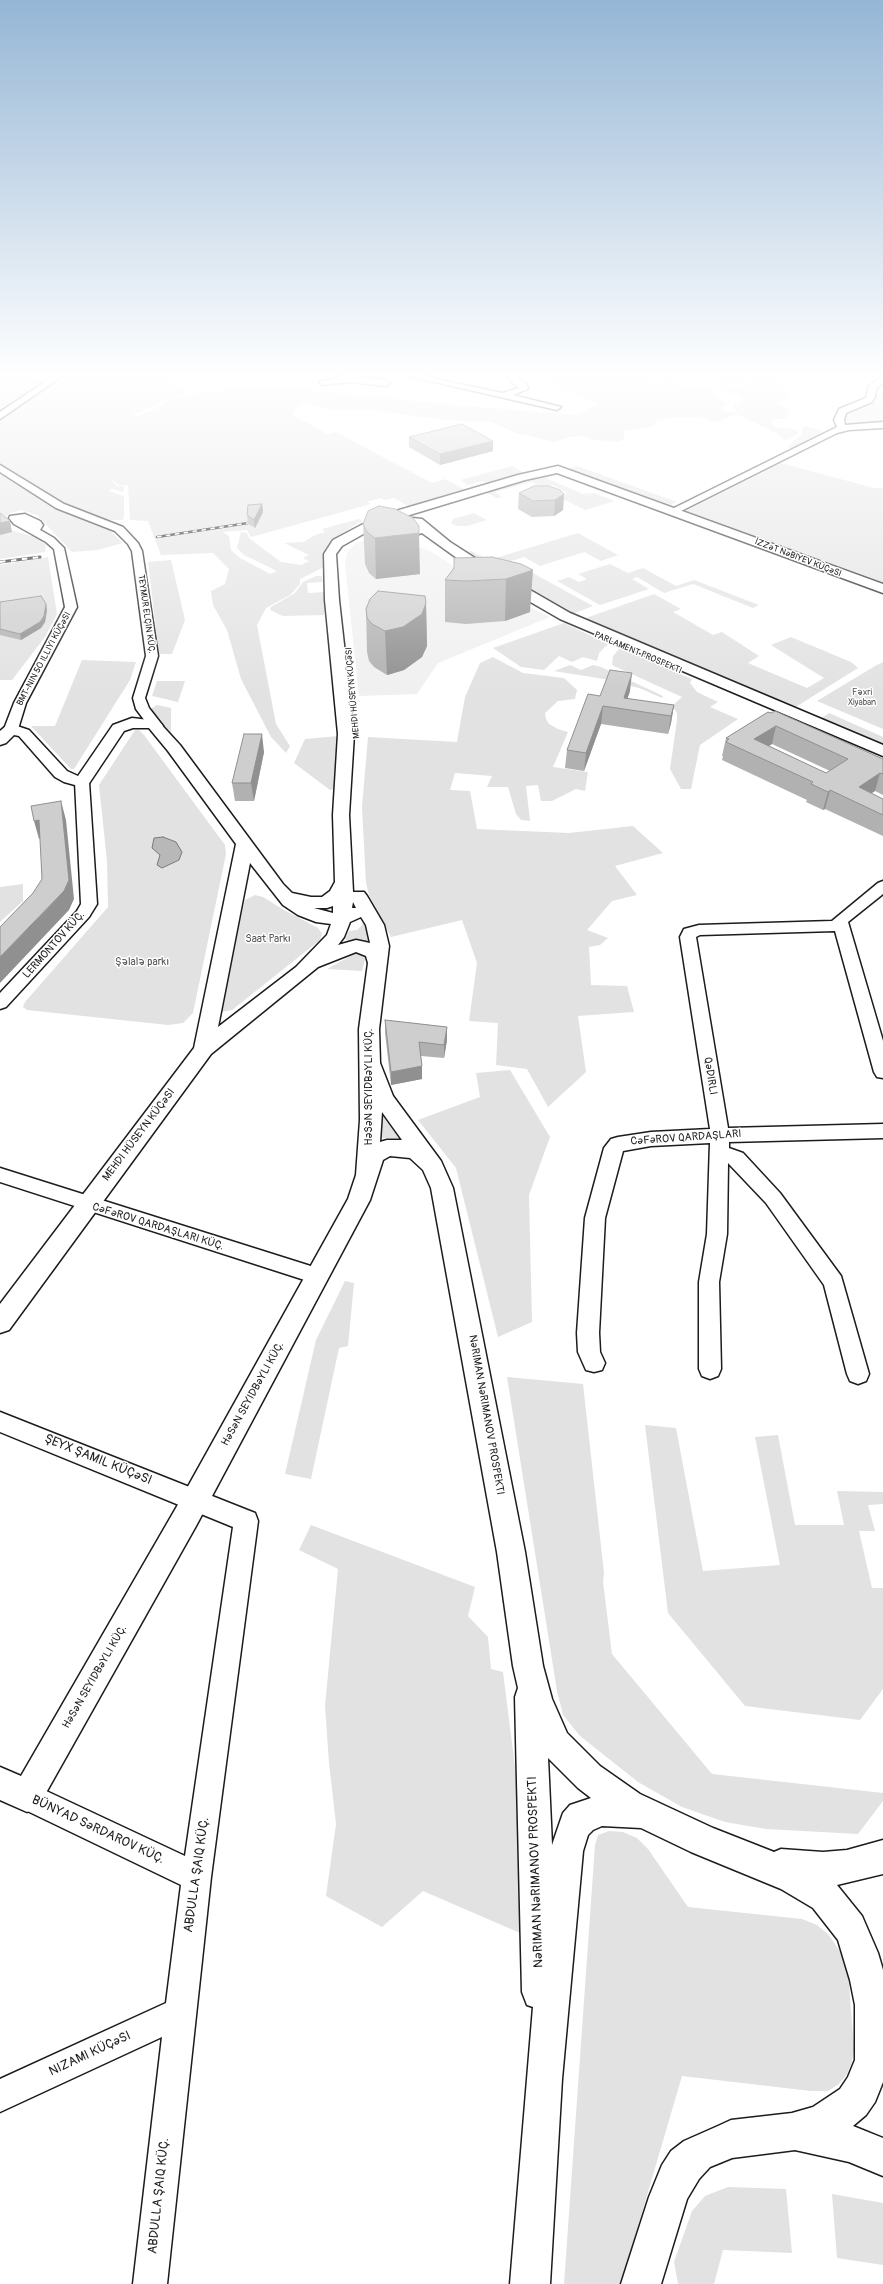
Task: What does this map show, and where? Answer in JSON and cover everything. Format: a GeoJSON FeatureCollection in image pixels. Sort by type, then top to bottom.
{"type":"FeatureCollection","features":[{"type":"Feature","properties":{"kind":"main road","name":"MEHDI HÜSEYN KÜÇƏSI"},"geometry":{"type":"LineString","coordinates":[[358,896],[351,815],[357,734],[351,658],[340,575],[341,556],[344,549],[355,541],[397,524],[425,506],[511,482]]}},
{"type":"Feature","properties":{"kind":"main road","name":"İZZƏT NƏBIYEV KÜÇƏSI"},"geometry":{"type":"LineString","coordinates":[[591,482],[883,589]]}},
{"type":"Feature","properties":{"kind":"main road"},"geometry":{"type":"LineString","coordinates":[[397,524],[416,532],[421,529],[416,514],[425,506]]}},
{"type":"Feature","properties":{"kind":"main road","name":"PARLAMENT PROSPEKTI"},"geometry":{"type":"LineString","coordinates":[[420,523],[446,545],[473,563],[565,616],[883,751]]}},
{"type":"Feature","properties":{"kind":"main road","name":"MEHDI HÜSEYN KÜÇƏSI"},"geometry":{"type":"LineString","coordinates":[[344,881],[341,815],[346,734],[330,563],[332,548],[342,540],[362,529],[397,524]]}},
{"type":"Feature","properties":{"kind":"main road","name":"PARLAMENT PROSPEKTI"},"geometry":{"type":"LineString","coordinates":[[397,524],[430,546],[531,605],[575,627],[883,758]]}},
{"type":"Feature","properties":{"kind":"main road"},"geometry":{"type":"LineString","coordinates":[[6,735],[28,736],[66,777],[82,782],[118,728],[132,723],[144,722],[156,726],[230,822],[277,888],[289,901],[309,914],[323,918],[342,918],[355,912],[358,907],[358,896]]}},
{"type":"Feature","properties":{"kind":"main road"},"geometry":{"type":"LineString","coordinates":[[204,1049],[245,843]]}},
{"type":"Feature","properties":{"kind":"main road"},"geometry":{"type":"LineString","coordinates":[[277,888],[298,900],[317,904],[327,902],[335,897],[344,881]]}},
{"type":"Feature","properties":{"kind":"main road"},"geometry":{"type":"LineString","coordinates":[[303,971],[335,937],[342,918],[344,881]]}},
{"type":"Feature","properties":{"kind":"main road","name":"HƏSƏN SEYIDBƏYLI KÜÇ."},"geometry":{"type":"LineString","coordinates":[[14,1790],[196,1499],[360,1200],[367,1175],[371,1120],[369,1029],[380,946],[377,932],[358,896]]}},
{"type":"Feature","properties":{"kind":"main road"},"geometry":{"type":"LineString","coordinates":[[303,971],[338,951],[356,946],[368,949],[374,953],[378,963]]}},
{"type":"Feature","properties":{"kind":"main road","name":"MEHDI HÜSEYN KÜÇƏSI"},"geometry":{"type":"LineString","coordinates":[[0,1323],[87,1204],[204,1049],[303,971]]}},
{"type":"Feature","properties":{"kind":"main road"},"geometry":{"type":"LineString","coordinates":[[369,1061],[383,1098],[433,1167]]}},
{"type":"Feature","properties":{"kind":"main road"},"geometry":{"type":"LineString","coordinates":[[367,1175],[374,1155],[380,1150],[394,1147],[418,1152],[433,1167]]}},
{"type":"Feature","properties":{"kind":"main road","name":"NƏRIMAN NƏRIMANOV PROSPEKTI"},"geometry":{"type":"LineString","coordinates":[[433,1167],[442,1188],[477,1365],[511,1552],[528,1666],[537,1701],[556,1744],[589,1777],[619,1799],[645,1814],[703,1840],[751,1858],[812,1887],[835,1907],[850,1928],[861,1953],[873,2005],[873,2060],[862,2089],[853,2102],[830,2120],[792,2132],[731,2139],[697,2154],[685,2165],[676,2179],[668,2197],[641,2284]]}},
{"type":"Feature","properties":{"kind":"main road","name":"NƏRIMAN NƏRIMANOV PROSPEKTI"},"geometry":{"type":"LineString","coordinates":[[528,1666],[544,2079]]}},
{"type":"Feature","properties":{"kind":"main road","name":"NƏRIMAN NƏRIMANOV PROSPEKTI"},"geometry":{"type":"LineString","coordinates":[[530,2284],[544,2079],[566,1852],[569,1837],[575,1825],[582,1817],[591,1813],[614,1810],[645,1814]]}},
{"type":"Feature","properties":{"kind":"main road"},"geometry":{"type":"LineString","coordinates":[[751,1858],[799,1869],[823,1869],[847,1867],[883,1858]]}},
{"type":"Feature","properties":{"kind":"main road"},"geometry":{"type":"LineString","coordinates":[[883,1971],[873,2005],[883,2062]]}},
{"type":"Feature","properties":{"kind":"main road"},"geometry":{"type":"LineString","coordinates":[[792,2132],[849,2143],[883,2157]]}},
{"type":"Feature","properties":{"kind":"street","name":"TEYMUR ELÇIN KÜÇ."},"geometry":{"type":"LineString","coordinates":[[21,482],[56,504],[102,521],[126,534],[136,550],[152,658],[138,698],[143,709],[156,726]]}},
{"type":"Feature","properties":{"kind":"street"},"geometry":{"type":"LineString","coordinates":[[673,511],[733,482]]}},
{"type":"Feature","properties":{"kind":"street","name":"BMT-NIN 50 ILLIYI KÜÇƏSI"},"geometry":{"type":"LineString","coordinates":[[6,735],[20,703],[72,607],[60,551],[50,540],[34,531]]}},
{"type":"Feature","properties":{"kind":"street","name":"LERMONTOV KÜÇ."},"geometry":{"type":"LineString","coordinates":[[0,1003],[83,914],[89,904],[82,782]]}},
{"type":"Feature","properties":{"kind":"street"},"geometry":{"type":"LineString","coordinates":[[883,886],[842,918],[840,926],[883,1072]]}},
{"type":"Feature","properties":{"kind":"street","name":"QƏDIRLI"},"geometry":{"type":"LineString","coordinates":[[710,1369],[709,1282],[717,1234],[719,1144],[688,937],[690,932],[699,930],[840,926]]}},
{"type":"Feature","properties":{"kind":"street"},"geometry":{"type":"LineString","coordinates":[[594,1364],[589,1352],[588,1333],[595,1218],[614,1148],[618,1144],[625,1142],[719,1144],[883,1131]]}},
{"type":"Feature","properties":{"kind":"street"},"geometry":{"type":"LineString","coordinates":[[719,1144],[736,1158],[773,1198],[834,1282],[858,1374]]}},
{"type":"Feature","properties":{"kind":"street"},"geometry":{"type":"LineString","coordinates":[[0,1175],[87,1204],[317,1276]]}},
{"type":"Feature","properties":{"kind":"street","name":"ŞEYX ŞAMIL KÜÇƏSI"},"geometry":{"type":"LineString","coordinates":[[0,1422],[196,1499]]}},
{"type":"Feature","properties":{"kind":"street","name":"ABDULLA ŞAIQ KÜÇ."},"geometry":{"type":"LineString","coordinates":[[150,2284],[179,2013],[196,1877],[246,1521],[196,1499]]}},
{"type":"Feature","properties":{"kind":"street","name":"BÜNYAD SƏRDAROV KÜÇ."},"geometry":{"type":"LineString","coordinates":[[14,1790],[196,1877]]}},
{"type":"Feature","properties":{"kind":"street","name":"NIZAMI KÜÇƏSI"},"geometry":{"type":"LineString","coordinates":[[0,2096],[179,2013]]}},
{"type":"Feature","properties":{"kind":"shaded area"},"geometry":{"type":"Polygon","coordinates":[[[367,540],[412,544],[430,551],[475,580],[550,617],[438,663],[417,694],[359,696],[345,565],[347,553],[350,549],[356,543],[367,540]]]}},
{"type":"Feature","properties":{"kind":"shaded area"},"geometry":{"type":"Polygon","coordinates":[[[163,837],[176,842],[182,852],[179,860],[162,868],[157,865],[160,855],[152,848],[154,838],[163,837]]]}},
{"type":"Feature","properties":{"kind":"green space"},"geometry":{"type":"Polygon","coordinates":[[[0,482],[14,482],[54,509],[105,526],[123,543],[98,550],[72,552],[37,515],[21,510],[10,513],[1,521],[10,530],[39,538],[46,545],[45,552],[0,559],[0,482]]]}},
{"type":"Feature","properties":{"kind":"green space"},"geometry":{"type":"Polygon","coordinates":[[[27,482],[113,482],[117,486],[124,486],[123,492],[112,489],[109,491],[124,496],[123,520],[107,520],[62,504],[27,482]]]}},
{"type":"Feature","properties":{"kind":"green space"},"geometry":{"type":"Polygon","coordinates":[[[114,482],[429,482],[432,483],[450,482],[464,489],[408,506],[394,498],[384,500],[380,498],[367,502],[371,504],[251,537],[247,530],[223,532],[229,536],[231,550],[240,558],[270,574],[277,571],[244,555],[237,548],[241,532],[247,533],[249,538],[281,562],[301,565],[309,561],[303,558],[309,555],[284,543],[303,542],[315,535],[325,532],[322,529],[359,519],[363,520],[333,539],[325,549],[324,567],[300,579],[300,584],[290,595],[266,608],[257,625],[276,724],[290,746],[286,753],[271,737],[241,679],[227,630],[213,605],[211,591],[225,584],[229,569],[213,553],[161,555],[148,521],[130,520],[128,485],[119,485],[114,482]]]}},
{"type":"Feature","properties":{"kind":"green space"},"geometry":{"type":"Polygon","coordinates":[[[463,482],[479,482],[468,485],[463,482]]]}},
{"type":"Feature","properties":{"kind":"green space"},"geometry":{"type":"Polygon","coordinates":[[[521,482],[554,482],[583,494],[594,493],[615,501],[585,510],[557,496],[567,493],[553,485],[541,487],[532,482],[495,492],[502,497],[497,498],[485,492],[521,482]]]}},
{"type":"Feature","properties":{"kind":"green space"},"geometry":{"type":"Polygon","coordinates":[[[604,482],[620,482],[677,502],[670,505],[604,482]]]}},
{"type":"Feature","properties":{"kind":"green space"},"geometry":{"type":"Polygon","coordinates":[[[743,482],[850,482],[874,488],[883,488],[883,585],[684,511],[743,482]]]}},
{"type":"Feature","properties":{"kind":"green space"},"geometry":{"type":"Polygon","coordinates":[[[474,513],[487,520],[467,526],[457,526],[451,523],[453,519],[474,513]]]}},
{"type":"Feature","properties":{"kind":"green space"},"geometry":{"type":"Polygon","coordinates":[[[578,533],[618,555],[601,561],[584,552],[540,566],[524,557],[511,561],[593,606],[572,614],[465,552],[471,551],[489,560],[578,533]]]}},
{"type":"Feature","properties":{"kind":"green space"},"geometry":{"type":"Polygon","coordinates":[[[48,557],[57,614],[45,637],[12,680],[0,680],[0,565],[48,557]]]}},
{"type":"Feature","properties":{"kind":"green space"},"geometry":{"type":"Polygon","coordinates":[[[171,560],[185,620],[172,654],[159,654],[148,562],[171,560]]]}},
{"type":"Feature","properties":{"kind":"green space"},"geometry":{"type":"Polygon","coordinates":[[[610,564],[628,573],[643,568],[676,586],[694,580],[759,605],[753,608],[693,584],[664,593],[637,577],[632,579],[649,589],[600,605],[557,581],[569,577],[579,582],[587,579],[578,574],[610,564]]]}},
{"type":"Feature","properties":{"kind":"green space"},"geometry":{"type":"Polygon","coordinates":[[[316,576],[322,576],[323,582],[307,583],[308,593],[324,592],[324,615],[283,616],[270,610],[271,607],[295,593],[303,582],[316,576]]]}},
{"type":"Feature","properties":{"kind":"green space"},"geometry":{"type":"Polygon","coordinates":[[[654,594],[681,609],[673,612],[713,635],[722,632],[759,656],[748,663],[807,688],[824,678],[771,645],[791,637],[851,662],[858,668],[794,708],[583,619],[654,594]]]}},
{"type":"Feature","properties":{"kind":"green space"},"geometry":{"type":"Polygon","coordinates":[[[564,623],[608,644],[599,653],[597,661],[583,657],[572,662],[559,656],[544,670],[521,667],[493,648],[564,623]]]}},
{"type":"Feature","properties":{"kind":"green space"},"geometry":{"type":"Polygon","coordinates":[[[620,648],[692,679],[690,683],[697,692],[718,702],[710,707],[738,719],[700,745],[691,789],[681,789],[670,769],[677,720],[677,713],[672,706],[682,697],[612,665],[613,656],[620,648]]]}},
{"type":"Feature","properties":{"kind":"green space"},"geometry":{"type":"Polygon","coordinates":[[[493,657],[523,673],[564,678],[577,690],[575,699],[558,701],[545,713],[549,724],[568,732],[553,767],[588,772],[585,791],[576,789],[552,801],[541,801],[538,785],[526,786],[530,821],[521,820],[516,814],[508,787],[487,787],[492,776],[455,773],[450,790],[470,791],[477,829],[569,833],[633,826],[663,853],[615,866],[637,895],[612,901],[587,930],[608,938],[600,945],[589,947],[591,985],[627,986],[634,1012],[578,1016],[586,1072],[548,1107],[527,1069],[496,1065],[498,1023],[469,1021],[477,963],[462,920],[391,937],[369,895],[366,883],[362,807],[368,737],[457,742],[465,697],[480,663],[493,657]]]}},
{"type":"Feature","properties":{"kind":"green space"},"geometry":{"type":"Polygon","coordinates":[[[82,660],[136,662],[130,680],[74,769],[71,769],[31,726],[55,726],[82,660]]]}},
{"type":"Feature","properties":{"kind":"green space","name":"Fəxri Xiyaban"},"geometry":{"type":"Polygon","coordinates":[[[883,662],[883,729],[817,701],[875,666],[883,662]]]}},
{"type":"Feature","properties":{"kind":"green space"},"geometry":{"type":"Polygon","coordinates":[[[570,665],[581,670],[593,665],[601,667],[663,696],[662,698],[642,689],[610,680],[554,671],[570,665]]]}},
{"type":"Feature","properties":{"kind":"green space"},"geometry":{"type":"Polygon","coordinates":[[[157,681],[185,681],[178,702],[152,696],[157,681]]]}},
{"type":"Feature","properties":{"kind":"green space"},"geometry":{"type":"Polygon","coordinates":[[[157,705],[171,708],[171,734],[152,710],[152,708],[157,705]]]}},
{"type":"Feature","properties":{"kind":"green space"},"geometry":{"type":"Polygon","coordinates":[[[829,713],[883,737],[883,746],[820,719],[829,713]]]}},
{"type":"Feature","properties":{"kind":"green space","name":"Şəlalə parkı"},"geometry":{"type":"Polygon","coordinates":[[[135,730],[139,730],[144,735],[225,845],[226,854],[193,1013],[183,1023],[168,1025],[27,1010],[23,1007],[25,1002],[108,907],[107,861],[99,785],[135,730]]]}},
{"type":"Feature","properties":{"kind":"green space"},"geometry":{"type":"Polygon","coordinates":[[[338,736],[338,788],[330,790],[294,763],[305,739],[338,736]]]}},
{"type":"Feature","properties":{"kind":"green space"},"geometry":{"type":"Polygon","coordinates":[[[23,884],[23,901],[0,922],[0,887],[23,884]]]}},
{"type":"Feature","properties":{"kind":"green space","name":"Saat Parkı"},"geometry":{"type":"Polygon","coordinates":[[[255,895],[263,897],[318,928],[322,934],[320,940],[232,1010],[221,1012],[218,1007],[245,900],[255,895]]]}},
{"type":"Feature","properties":{"kind":"green space"},"geometry":{"type":"Polygon","coordinates":[[[365,919],[375,947],[350,943],[345,939],[349,931],[357,930],[365,919]]]}},
{"type":"Feature","properties":{"kind":"green space"},"geometry":{"type":"Polygon","coordinates":[[[356,953],[366,956],[362,971],[327,969],[356,953]]]}},
{"type":"Feature","properties":{"kind":"green space"},"geometry":{"type":"Polygon","coordinates":[[[510,1070],[550,1137],[529,1195],[532,1322],[498,1337],[456,1168],[418,1120],[480,1097],[476,1073],[510,1070]]]}},
{"type":"Feature","properties":{"kind":"green space"},"geometry":{"type":"Polygon","coordinates":[[[379,1104],[405,1138],[380,1138],[379,1104]]]}},
{"type":"Feature","properties":{"kind":"green space"},"geometry":{"type":"Polygon","coordinates":[[[345,1281],[354,1283],[348,1346],[339,1348],[311,1479],[285,1474],[316,1340],[345,1281]]]}},
{"type":"Feature","properties":{"kind":"green space"},"geometry":{"type":"Polygon","coordinates":[[[507,1377],[583,1384],[604,1573],[603,1582],[612,1654],[712,1774],[883,1793],[883,1801],[858,1834],[766,1829],[725,1822],[682,1807],[638,1782],[580,1736],[563,1715],[557,1691],[507,1377]]]}},
{"type":"Feature","properties":{"kind":"green space"},"geometry":{"type":"Polygon","coordinates":[[[645,1425],[676,1428],[703,1571],[780,1565],[755,1437],[778,1435],[795,1525],[844,1525],[837,1491],[883,1492],[883,1504],[868,1505],[875,1531],[859,1531],[872,1588],[883,1588],[883,1689],[860,1720],[745,1706],[668,1613],[645,1425]]]}},
{"type":"Feature","properties":{"kind":"green space"},"geometry":{"type":"Polygon","coordinates":[[[311,1525],[475,1587],[468,1616],[488,1637],[491,1669],[503,1672],[527,1861],[520,1933],[423,1891],[382,1927],[326,1896],[336,1824],[329,1763],[325,1706],[338,1569],[299,1550],[311,1525]]]}},
{"type":"Feature","properties":{"kind":"green space"},"geometry":{"type":"Polygon","coordinates":[[[609,1831],[623,1832],[637,1838],[648,1849],[688,1907],[802,1919],[817,1925],[829,1935],[843,1956],[848,1972],[854,2048],[852,2062],[847,2074],[839,2084],[828,2091],[811,2091],[682,2076],[621,2284],[564,2284],[595,1845],[598,1835],[609,1831]]]}},
{"type":"Feature","properties":{"kind":"green space"},"geometry":{"type":"Polygon","coordinates":[[[728,2187],[786,2189],[792,2253],[723,2250],[714,2284],[678,2284],[674,2262],[692,2211],[705,2196],[728,2187]]]}},
{"type":"Feature","properties":{"kind":"green space"},"geometry":{"type":"Polygon","coordinates":[[[832,2194],[883,2203],[883,2265],[837,2258],[832,2194]]]}},
{"type":"Feature","properties":{"kind":"building"},"geometry":{"type":"Polygon","coordinates":[[[534,486],[549,486],[560,490],[564,494],[555,500],[533,501],[519,493],[534,486]]]}},
{"type":"Feature","properties":{"kind":"building"},"geometry":{"type":"Polygon","coordinates":[[[262,504],[254,520],[247,515],[248,505],[262,504]]]}},
{"type":"Feature","properties":{"kind":"building"},"geometry":{"type":"Polygon","coordinates":[[[379,506],[395,509],[413,518],[419,526],[419,533],[375,538],[367,532],[363,524],[368,511],[379,506]]]}},
{"type":"Feature","properties":{"kind":"building"},"geometry":{"type":"Polygon","coordinates":[[[0,513],[10,521],[0,523],[0,513]]]}},
{"type":"Feature","properties":{"kind":"building"},"geometry":{"type":"Polygon","coordinates":[[[492,557],[521,564],[533,570],[506,579],[467,581],[445,580],[454,568],[454,558],[492,557]]]}},
{"type":"Feature","properties":{"kind":"building"},"geometry":{"type":"Polygon","coordinates":[[[378,591],[425,596],[426,603],[422,614],[403,627],[385,631],[372,624],[367,618],[366,609],[370,599],[378,591]]]}},
{"type":"Feature","properties":{"kind":"building"},"geometry":{"type":"Polygon","coordinates":[[[41,596],[46,604],[44,616],[40,622],[20,634],[0,629],[0,602],[41,596]]]}},
{"type":"Feature","properties":{"kind":"building"},"geometry":{"type":"Polygon","coordinates":[[[610,670],[632,673],[624,698],[674,705],[671,716],[603,706],[586,753],[567,750],[588,694],[600,696],[610,670]]]}},
{"type":"Feature","properties":{"kind":"building"},"geometry":{"type":"Polygon","coordinates":[[[775,711],[883,759],[883,774],[880,773],[859,787],[883,799],[883,815],[830,790],[828,792],[811,784],[813,782],[726,742],[729,739],[726,738],[768,712],[771,713],[775,711]],[[776,726],[754,739],[826,773],[848,759],[776,726]]]}},
{"type":"Feature","properties":{"kind":"building"},"geometry":{"type":"Polygon","coordinates":[[[244,734],[262,734],[251,783],[232,783],[244,734]]]}},
{"type":"Feature","properties":{"kind":"building"},"geometry":{"type":"Polygon","coordinates":[[[61,801],[69,880],[64,891],[0,957],[0,927],[33,893],[42,879],[39,820],[34,821],[31,806],[61,801]]]}},
{"type":"Feature","properties":{"kind":"building"},"geometry":{"type":"Polygon","coordinates":[[[385,1020],[447,1027],[444,1045],[419,1042],[422,1066],[391,1072],[385,1020]]]}},
{"type":"Feature","properties":{"kind":"railway"},"geometry":{"type":"LineString","coordinates":[[157,537],[248,523]]}},
{"type":"Feature","properties":{"kind":"railway"},"geometry":{"type":"LineString","coordinates":[[0,562],[40,557]]}}]}
